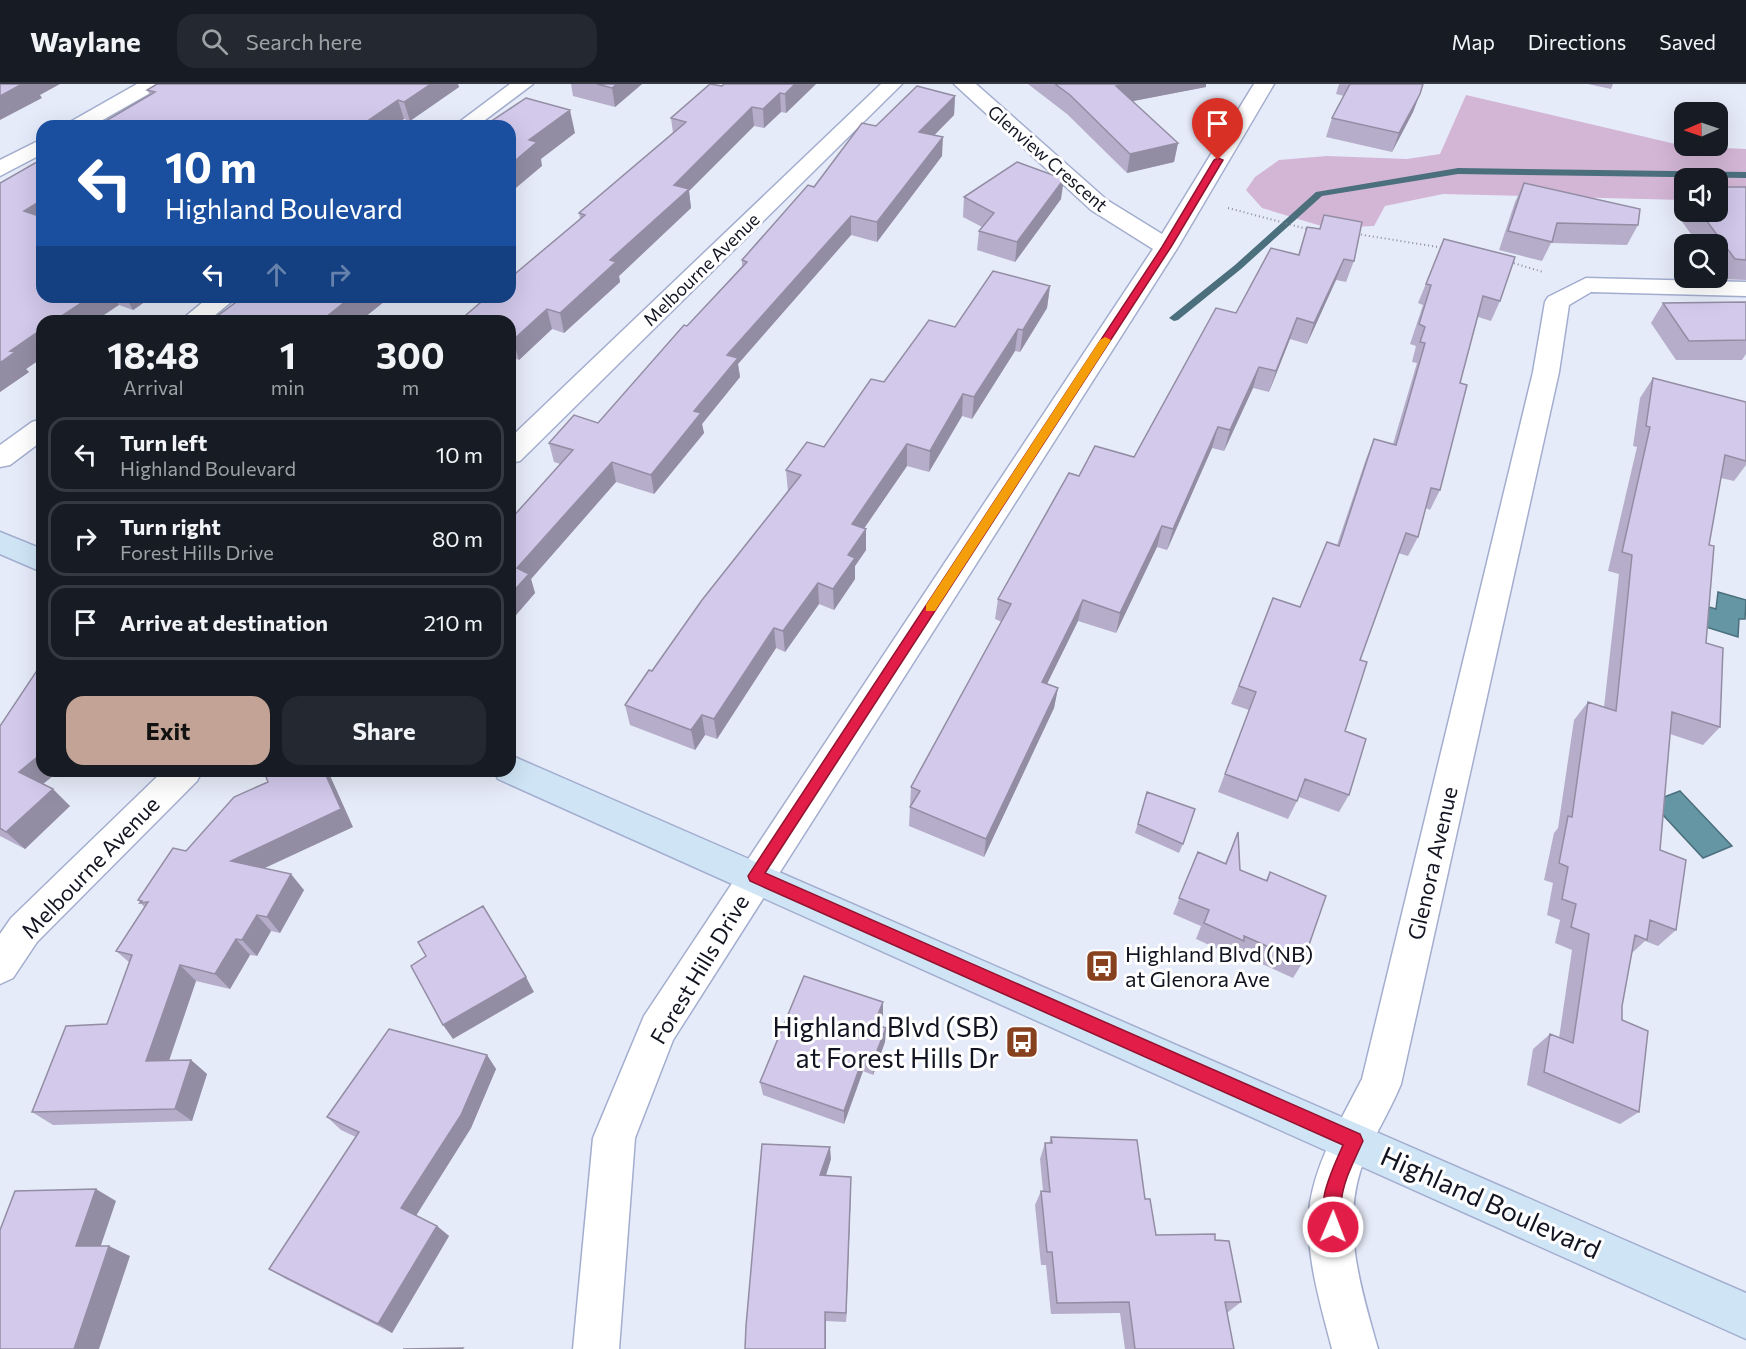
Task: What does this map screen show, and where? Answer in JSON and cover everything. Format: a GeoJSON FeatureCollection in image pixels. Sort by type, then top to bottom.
{"type":"FeatureCollection","features":[{"type":"Feature","properties":{"kind":"street"},"geometry":{"type":"LineString","coordinates":[[88,120],[152,84]]}},
{"type":"Feature","properties":{"kind":"street"},"geometry":{"type":"LineString","coordinates":[[472,120],[523,84]]}},
{"type":"Feature","properties":{"kind":"street","name":"Melbourne Avenue"},"geometry":{"type":"LineString","coordinates":[[516,448],[891,84]]}},
{"type":"Feature","properties":{"kind":"street","name":"Glenview Crescent"},"geometry":{"type":"LineString","coordinates":[[964,84],[1099,205],[1166,247]]}},
{"type":"Feature","properties":{"kind":"street","name":"Forest Hills Drive"},"geometry":{"type":"LineString","coordinates":[[596,1349],[614,1138],[658,1029],[755,876],[1166,247],[1264,84]]}},
{"type":"Feature","properties":{"kind":"street"},"geometry":{"type":"LineString","coordinates":[[0,169],[36,148]]}},
{"type":"Feature","properties":{"kind":"street"},"geometry":{"type":"LineString","coordinates":[[1586,285],[1746,290]]}},
{"type":"Feature","properties":{"kind":"street","name":"Glenora Avenue"},"geometry":{"type":"LineString","coordinates":[[1355,1349],[1335,1273],[1332,1204],[1337,1181],[1381,1084],[1546,372],[1557,302],[1586,285]]}},
{"type":"Feature","properties":{"kind":"street"},"geometry":{"type":"LineString","coordinates":[[200,315],[217,303]]}},
{"type":"Feature","properties":{"kind":"street"},"geometry":{"type":"LineString","coordinates":[[0,458],[36,432]]}},
{"type":"Feature","properties":{"kind":"street"},"geometry":{"type":"LineString","coordinates":[[0,542],[36,558]]}},
{"type":"Feature","properties":{"kind":"street","name":"Highland Boulevard"},"geometry":{"type":"LineString","coordinates":[[516,772],[1746,1316]]}},
{"type":"Feature","properties":{"kind":"street","name":"Melbourne Avenue"},"geometry":{"type":"LineString","coordinates":[[0,966],[24,930],[178,777]]}},
{"type":"Feature","properties":{"kind":"path"},"geometry":{"type":"LineString","coordinates":[[1242,211],[1314,231]]}},
{"type":"Feature","properties":{"kind":"path"},"geometry":{"type":"LineString","coordinates":[[1355,234],[1450,249]]}},
{"type":"Feature","properties":{"kind":"path"},"geometry":{"type":"LineString","coordinates":[[1501,259],[1586,285]]}},
{"type":"Feature","properties":{"kind":"shaded area"},"geometry":{"type":"Polygon","coordinates":[[[1466,95],[1674,144],[1674,156],[1728,156],[1728,148],[1746,149],[1746,202],[1728,201],[1728,168],[1674,168],[1674,200],[1443,194],[1385,206],[1374,226],[1328,228],[1262,208],[1246,190],[1255,177],[1279,160],[1327,156],[1407,159],[1440,154],[1466,95]]]}},
{"type":"Feature","properties":{"kind":"water"},"geometry":{"type":"Polygon","coordinates":[[[1718,592],[1746,600],[1745,619],[1739,619],[1738,637],[1706,627],[1709,607],[1716,609],[1718,592]]]}},
{"type":"Feature","properties":{"kind":"water"},"geometry":{"type":"Polygon","coordinates":[[[1680,791],[1732,846],[1703,858],[1651,802],[1680,791]]]}},
{"type":"Feature","properties":{"kind":"building"},"geometry":{"type":"Polygon","coordinates":[[[0,84],[22,84],[0,96],[0,84]]]}},
{"type":"Feature","properties":{"kind":"building"},"geometry":{"type":"Polygon","coordinates":[[[157,84],[431,84],[404,102],[398,100],[369,120],[107,120],[155,92],[147,90],[157,84]]]}},
{"type":"Feature","properties":{"kind":"building"},"geometry":{"type":"Polygon","coordinates":[[[597,84],[617,84],[612,88],[597,84]]]}},
{"type":"Feature","properties":{"kind":"building"},"geometry":{"type":"Polygon","coordinates":[[[710,84],[722,86],[724,84],[795,84],[785,94],[780,93],[763,109],[752,107],[674,185],[689,189],[610,260],[616,262],[560,313],[547,309],[516,337],[516,315],[466,315],[480,303],[516,303],[516,273],[585,215],[579,213],[686,122],[671,118],[710,84]]]}},
{"type":"Feature","properties":{"kind":"building"},"geometry":{"type":"Polygon","coordinates":[[[1055,84],[1126,84],[1116,86],[1178,143],[1130,154],[1070,95],[1055,84]]]}},
{"type":"Feature","properties":{"kind":"building"},"geometry":{"type":"Polygon","coordinates":[[[1350,84],[1423,84],[1399,133],[1332,118],[1350,84]]]}},
{"type":"Feature","properties":{"kind":"building"},"geometry":{"type":"Polygon","coordinates":[[[917,86],[955,96],[919,132],[943,137],[877,222],[851,216],[727,355],[738,358],[694,411],[701,413],[651,475],[612,462],[517,568],[529,574],[516,588],[516,513],[573,450],[549,443],[574,415],[598,423],[684,325],[687,326],[747,262],[742,260],[808,185],[814,187],[862,123],[876,126],[917,86]]]}},
{"type":"Feature","properties":{"kind":"building"},"geometry":{"type":"Polygon","coordinates":[[[526,98],[570,110],[529,140],[537,142],[516,160],[516,120],[493,120],[526,98]]]}},
{"type":"Feature","properties":{"kind":"building"},"geometry":{"type":"Polygon","coordinates":[[[36,162],[36,204],[24,211],[36,215],[36,303],[81,303],[63,315],[36,315],[36,333],[10,351],[15,352],[0,363],[0,183],[36,162]]]}},
{"type":"Feature","properties":{"kind":"building"},"geometry":{"type":"Polygon","coordinates":[[[1017,162],[1064,179],[1017,242],[979,231],[994,213],[964,197],[1017,162]]]}},
{"type":"Feature","properties":{"kind":"building"},"geometry":{"type":"Polygon","coordinates":[[[1524,183],[1640,209],[1638,225],[1557,223],[1552,242],[1508,231],[1524,183]]]}},
{"type":"Feature","properties":{"kind":"building"},"geometry":{"type":"Polygon","coordinates":[[[1728,187],[1746,187],[1746,260],[1735,259],[1728,250],[1728,234],[1716,234],[1707,222],[1728,222],[1728,187]]]}},
{"type":"Feature","properties":{"kind":"building"},"geometry":{"type":"Polygon","coordinates":[[[1324,215],[1362,222],[1354,261],[1344,259],[1314,323],[1297,318],[1276,371],[1259,367],[1230,430],[1218,427],[1173,529],[1162,526],[1120,613],[1083,600],[1042,682],[1058,688],[986,839],[910,807],[920,791],[911,787],[1011,604],[998,599],[1069,473],[1079,476],[1095,446],[1134,457],[1216,308],[1236,313],[1271,248],[1299,255],[1307,227],[1320,229],[1324,215]]]}},
{"type":"Feature","properties":{"kind":"building"},"geometry":{"type":"Polygon","coordinates":[[[1444,239],[1515,257],[1500,301],[1483,296],[1460,383],[1467,385],[1440,490],[1431,488],[1418,537],[1406,533],[1360,660],[1367,662],[1345,731],[1366,739],[1349,795],[1305,779],[1297,801],[1225,774],[1256,692],[1239,686],[1273,598],[1300,607],[1327,542],[1339,546],[1374,439],[1396,445],[1425,343],[1420,342],[1425,327],[1419,324],[1431,285],[1426,284],[1444,239]]]}},
{"type":"Feature","properties":{"kind":"building"},"geometry":{"type":"Polygon","coordinates":[[[993,271],[1050,286],[1023,330],[1018,329],[974,397],[963,394],[930,451],[907,444],[852,524],[866,529],[848,555],[855,558],[833,589],[818,583],[783,631],[774,628],[714,719],[702,715],[691,730],[625,705],[702,600],[801,475],[786,470],[807,442],[824,447],[871,379],[884,382],[929,320],[955,327],[993,271]]]}},
{"type":"Feature","properties":{"kind":"building"},"geometry":{"type":"Polygon","coordinates":[[[1746,302],[1746,340],[1689,341],[1663,303],[1746,302]]]}},
{"type":"Feature","properties":{"kind":"building"},"geometry":{"type":"Polygon","coordinates":[[[235,303],[344,303],[328,315],[219,315],[235,303]]]}},
{"type":"Feature","properties":{"kind":"building"},"geometry":{"type":"Polygon","coordinates":[[[1653,378],[1746,402],[1746,461],[1725,455],[1709,545],[1714,546],[1706,643],[1723,648],[1720,727],[1672,712],[1660,850],[1686,860],[1676,930],[1650,920],[1647,940],[1635,935],[1622,1006],[1622,1020],[1648,1031],[1639,1112],[1544,1072],[1550,1034],[1573,1043],[1589,934],[1571,927],[1576,904],[1562,899],[1568,867],[1559,863],[1568,816],[1572,817],[1588,702],[1616,711],[1632,555],[1622,552],[1650,427],[1646,426],[1653,378]]]}},
{"type":"Feature","properties":{"kind":"building"},"geometry":{"type":"Polygon","coordinates":[[[36,672],[36,758],[19,772],[53,789],[6,832],[0,828],[0,726],[36,672]]]}},
{"type":"Feature","properties":{"kind":"building"},"geometry":{"type":"Polygon","coordinates":[[[266,777],[327,777],[341,809],[231,861],[291,874],[267,917],[257,915],[242,940],[236,939],[215,974],[180,965],[146,1061],[191,1060],[175,1109],[32,1112],[66,1026],[107,1024],[132,955],[116,951],[148,902],[140,903],[142,901],[138,900],[173,848],[186,851],[234,797],[268,782],[266,777]]]}},
{"type":"Feature","properties":{"kind":"building"},"geometry":{"type":"Polygon","coordinates":[[[1147,792],[1195,809],[1183,844],[1138,824],[1147,792]]]}},
{"type":"Feature","properties":{"kind":"building"},"geometry":{"type":"Polygon","coordinates":[[[1238,832],[1240,870],[1267,881],[1270,872],[1326,896],[1303,962],[1244,936],[1244,941],[1204,923],[1209,910],[1179,898],[1198,852],[1226,864],[1238,832]]]}},
{"type":"Feature","properties":{"kind":"building"},"geometry":{"type":"Polygon","coordinates":[[[483,906],[526,977],[443,1025],[411,966],[426,956],[418,942],[483,906]]]}},
{"type":"Feature","properties":{"kind":"building"},"geometry":{"type":"Polygon","coordinates":[[[804,976],[883,1002],[874,1024],[886,1028],[873,1061],[863,1058],[844,1111],[760,1082],[804,976]]]}},
{"type":"Feature","properties":{"kind":"building"},"geometry":{"type":"Polygon","coordinates":[[[389,1029],[487,1055],[461,1115],[401,1208],[437,1226],[378,1324],[269,1269],[359,1132],[327,1117],[389,1029]]]}},
{"type":"Feature","properties":{"kind":"building"},"geometry":{"type":"Polygon","coordinates":[[[1051,1137],[1137,1140],[1145,1199],[1150,1199],[1156,1235],[1215,1234],[1215,1240],[1229,1241],[1241,1302],[1225,1302],[1234,1349],[1135,1349],[1129,1302],[1057,1303],[1052,1252],[1047,1252],[1041,1191],[1050,1192],[1045,1143],[1052,1143],[1051,1137]]]}},
{"type":"Feature","properties":{"kind":"building"},"geometry":{"type":"Polygon","coordinates":[[[762,1144],[830,1147],[820,1175],[851,1177],[846,1313],[825,1312],[825,1349],[745,1349],[762,1144]]]}},
{"type":"Feature","properties":{"kind":"building"},"geometry":{"type":"Polygon","coordinates":[[[96,1189],[76,1246],[109,1246],[74,1349],[0,1349],[0,1230],[15,1191],[96,1189]]]}},
{"type":"Feature","properties":{"kind":"building"},"geometry":{"type":"Polygon","coordinates":[[[463,1348],[462,1349],[403,1349],[463,1348]]]}},
{"type":"Feature","properties":{"kind":"waterway"},"geometry":{"type":"LineString","coordinates":[[1174,318],[1238,267],[1319,194],[1458,171],[1746,175]]}},
{"type":"Feature","properties":{"kind":"slow traffic"},"geometry":{"type":"LineString","coordinates":[[931,608],[1105,340]]}},
{"type":"Feature","properties":{"kind":"place","name":"Highland Blvd (NB) at Glenora Ave"},"geometry":{"type":"Point","coordinates":[1102,966]}},
{"type":"Feature","properties":{"kind":"place","name":"Highland Blvd (SB) at Forest Hills Dr"},"geometry":{"type":"Point","coordinates":[1022,1042]}},
{"type":"Feature","properties":{"kind":"route"},"geometry":{"type":"LineString","coordinates":[[1218,160],[1166,247],[755,876],[1354,1141],[1337,1181],[1332,1204],[1333,1227]]}}]}
